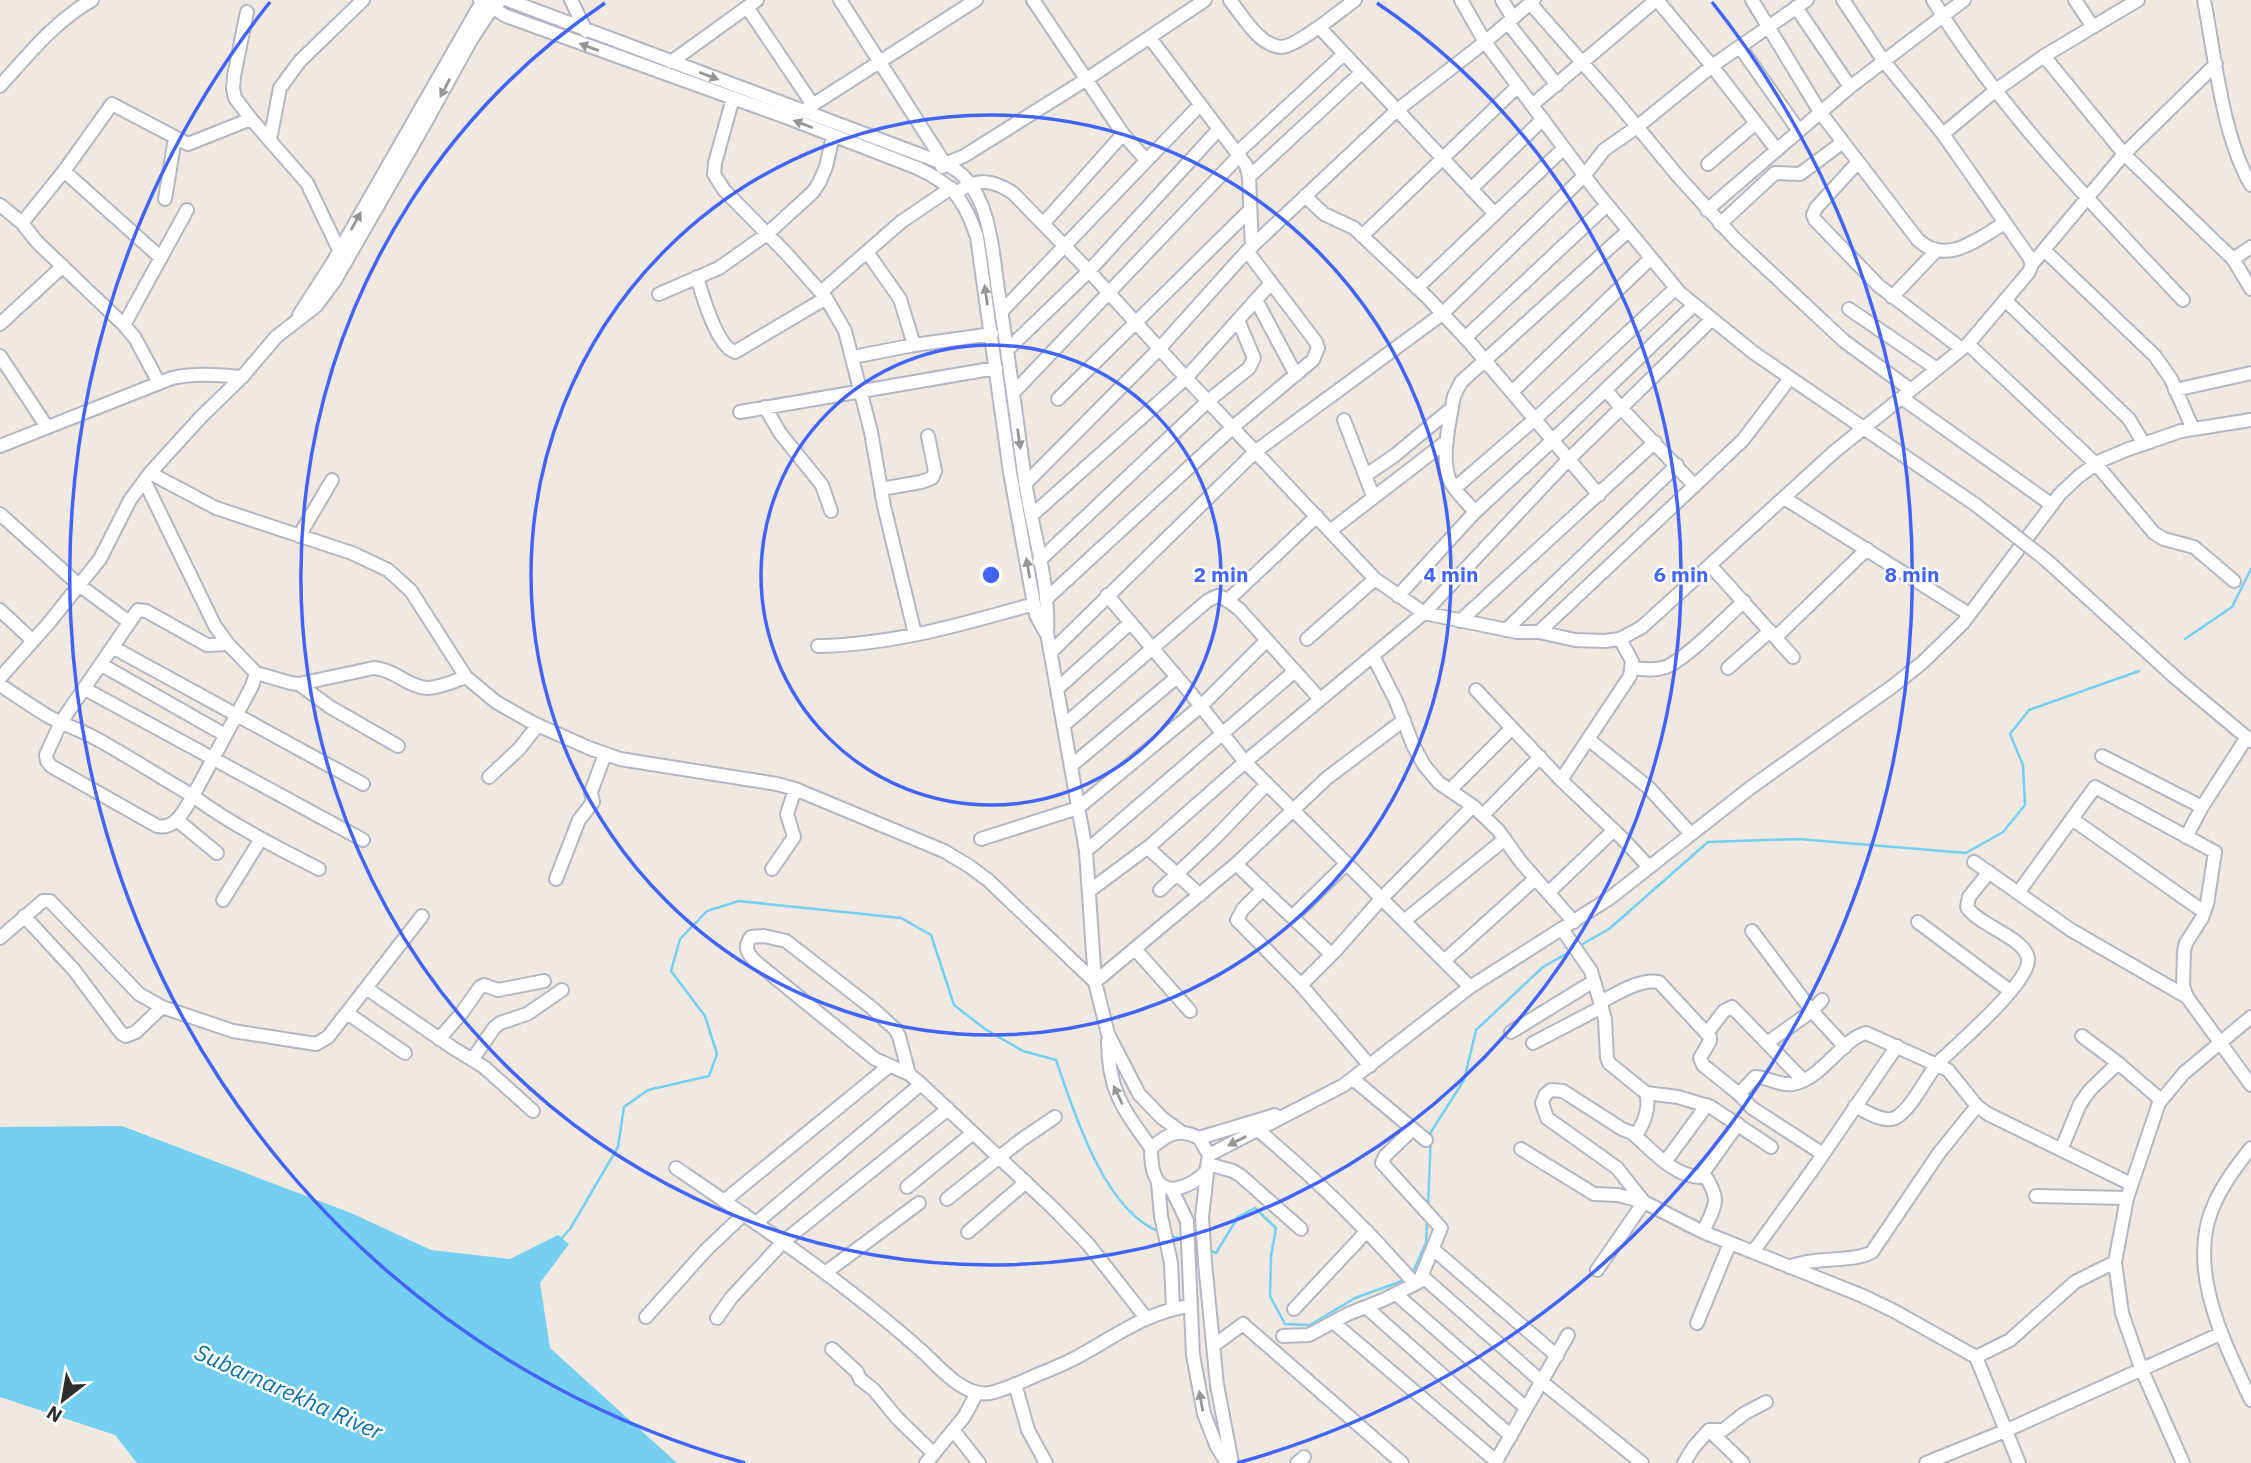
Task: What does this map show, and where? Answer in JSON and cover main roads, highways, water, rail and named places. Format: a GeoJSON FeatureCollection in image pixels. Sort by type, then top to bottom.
{"type":"FeatureCollection","features":[{"type":"Feature","properties":{"kind":"water","name":"Subarnarekha River"},"geometry":{"type":"Polygon","coordinates":[[[122,1126],[351,1213],[431,1250],[510,1259],[558,1235],[569,1244],[540,1283],[550,1348],[677,1463],[137,1463],[115,1435],[0,1397],[0,1127],[122,1126]]]}},
{"type":"Feature","properties":{"kind":"waterway"},"geometry":{"type":"LineString","coordinates":[[2185,639],[2232,607],[2251,569]]}},
{"type":"Feature","properties":{"kind":"waterway"},"geometry":{"type":"LineString","coordinates":[[1579,946],[1609,929],[1708,842],[1798,839],[1966,853],[2003,832],[2025,805],[2023,765],[2010,734],[2029,710],[2139,671]]}},
{"type":"Feature","properties":{"kind":"waterway"},"geometry":{"type":"LineString","coordinates":[[561,1239],[570,1229],[618,1147],[624,1107],[648,1090],[709,1076],[717,1054],[705,1016],[671,971],[680,939],[707,911],[739,901],[901,918],[931,935],[954,1005],[985,1029],[1023,1051],[1056,1060],[1082,1132],[1107,1182],[1140,1221],[1160,1232]]}},
{"type":"Feature","properties":{"kind":"waterway"},"geometry":{"type":"LineString","coordinates":[[1428,1208],[1431,1132],[1464,1080],[1476,1030],[1543,967],[1573,950]]}},
{"type":"Feature","properties":{"kind":"waterway"},"geometry":{"type":"LineString","coordinates":[[1209,1250],[1216,1253],[1238,1217],[1255,1208],[1276,1228],[1271,1256],[1270,1296],[1285,1324],[1310,1325],[1355,1298],[1405,1280]]}},
{"type":"Feature","properties":{"kind":"waterway"},"geometry":{"type":"LineString","coordinates":[[1412,1274],[1426,1243],[1427,1221]]}},
{"type":"Feature","properties":{"kind":"waterway"},"geometry":{"type":"LineString","coordinates":[[1169,1235],[1183,1240]]}}]}
